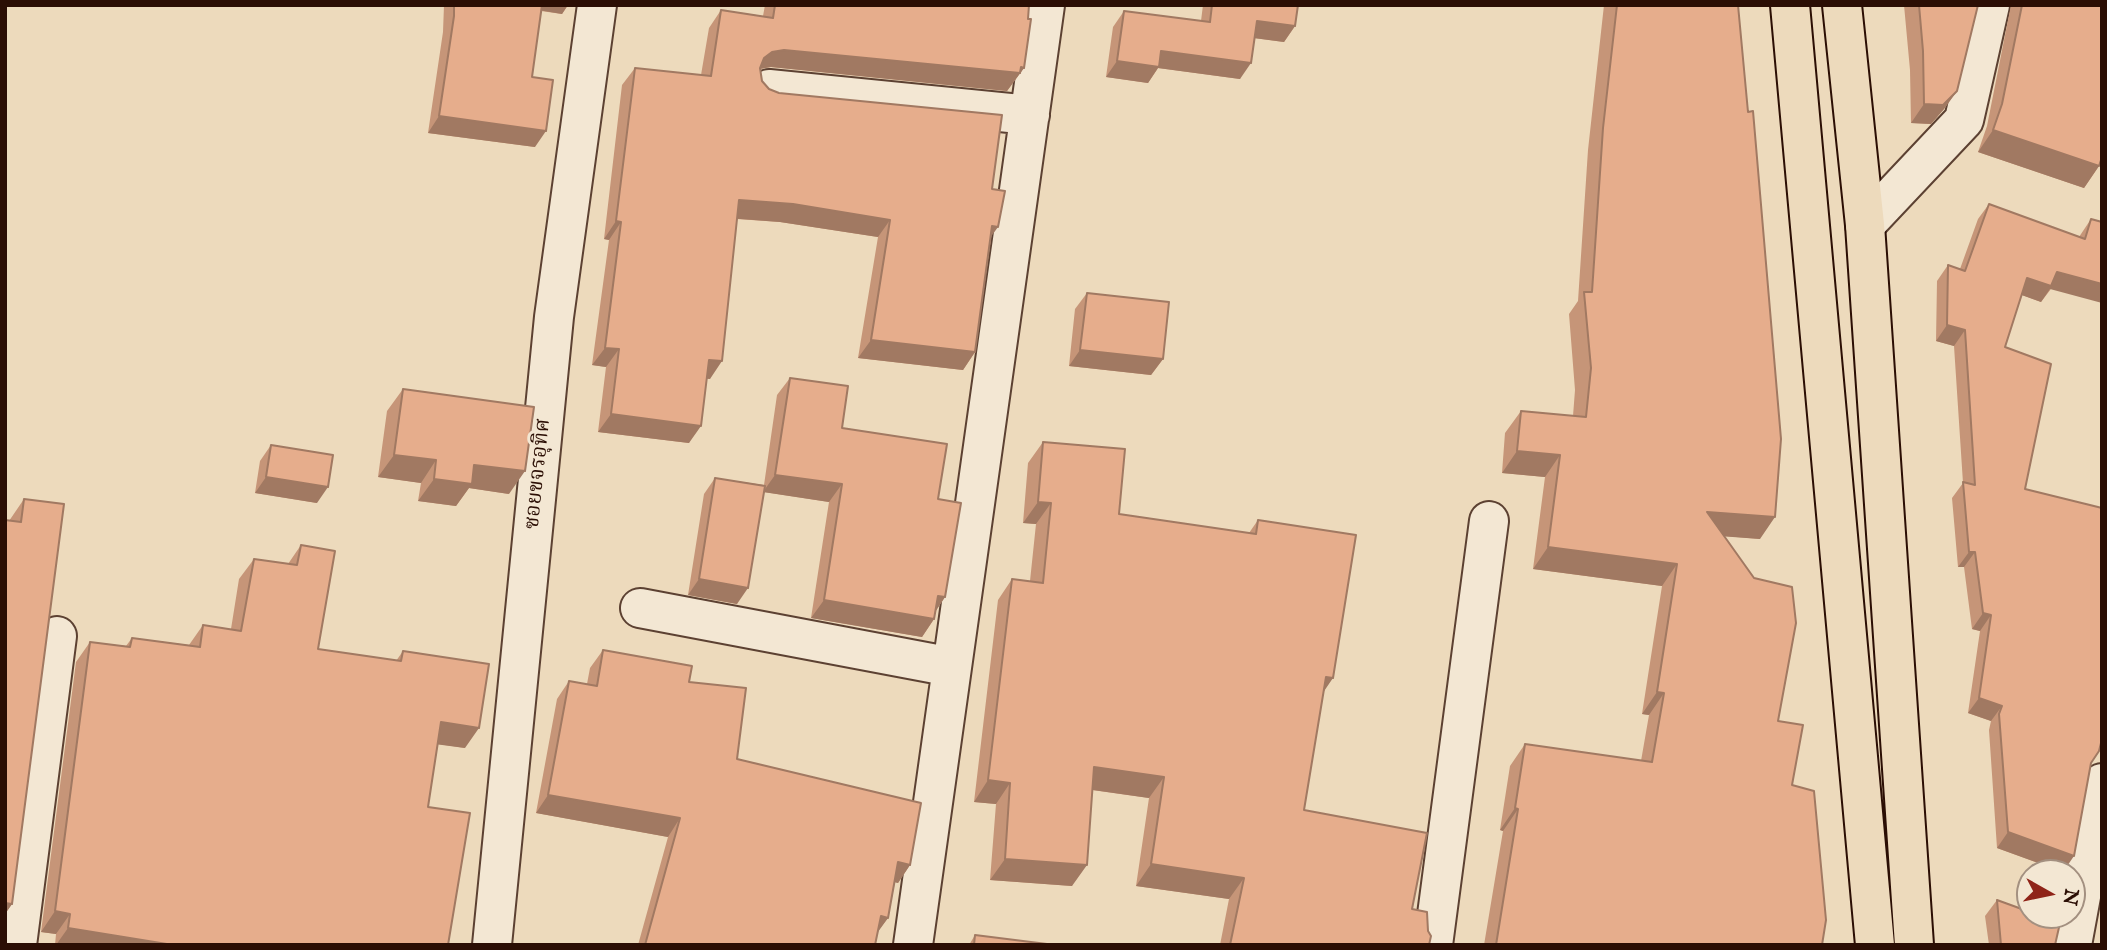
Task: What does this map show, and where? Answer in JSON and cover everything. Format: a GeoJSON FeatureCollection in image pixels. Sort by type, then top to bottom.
{"type":"FeatureCollection","features":[{"type":"Feature","properties":{"kind":"main road"},"geometry":{"type":"LineString","coordinates":[[1790,5],[1875,945]]}},
{"type":"Feature","properties":{"kind":"main road"},"geometry":{"type":"LineString","coordinates":[[1842,5],[1864,225],[1914,945]]}},
{"type":"Feature","properties":{"kind":"street","name":"ซอยขจรอุทิศ"},"geometry":{"type":"LineString","coordinates":[[492,945],[554,317],[597,5]]}},
{"type":"Feature","properties":{"kind":"street"},"geometry":{"type":"LineString","coordinates":[[913,945],[1045,5]]}},
{"type":"Feature","properties":{"kind":"street"},"geometry":{"type":"LineString","coordinates":[[1864,225],[1964,120],[1990,5]]}},
{"type":"Feature","properties":{"kind":"street"},"geometry":{"type":"LineString","coordinates":[[769,89],[1030,115]]}},
{"type":"Feature","properties":{"kind":"street"},"geometry":{"type":"LineString","coordinates":[[1433,945],[1489,521]]}},
{"type":"Feature","properties":{"kind":"street"},"geometry":{"type":"LineString","coordinates":[[640,608],[952,667]]}},
{"type":"Feature","properties":{"kind":"street"},"geometry":{"type":"LineString","coordinates":[[17,945],[57,636]]}},
{"type":"Feature","properties":{"kind":"street"},"geometry":{"type":"LineString","coordinates":[[2072,945],[2102,783]]}},
{"type":"Feature","properties":{"kind":"building"},"geometry":{"type":"Polygon","coordinates":[[[454,5],[542,5],[532,77],[553,80],[546,131],[439,116],[454,5]]]}},
{"type":"Feature","properties":{"kind":"building"},"geometry":{"type":"Polygon","coordinates":[[[775,5],[1029,5],[1028,19],[1031,19],[1024,68],[1021,67],[1020,73],[784,50],[772,52],[764,58],[760,68],[762,81],[769,89],[779,93],[1002,115],[992,189],[1005,191],[998,227],[992,226],[975,352],[871,340],[890,220],[793,204],[739,200],[722,361],[709,360],[701,426],[611,414],[619,349],[605,348],[621,222],[616,221],[635,68],[711,76],[721,10],[773,18],[775,5]]]}},
{"type":"Feature","properties":{"kind":"building"},"geometry":{"type":"Polygon","coordinates":[[[1212,5],[1298,5],[1295,26],[1257,21],[1251,63],[1161,51],[1159,67],[1117,61],[1124,11],[1210,22],[1212,5]]]}},
{"type":"Feature","properties":{"kind":"building"},"geometry":{"type":"Polygon","coordinates":[[[1617,5],[1738,5],[1748,112],[1753,111],[1781,439],[1775,517],[1707,512],[1754,578],[1792,587],[1796,623],[1778,721],[1803,725],[1792,785],[1814,791],[1826,920],[1822,945],[1496,945],[1518,809],[1515,808],[1525,744],[1652,762],[1664,693],[1657,692],[1677,564],[1548,547],[1560,455],[1517,451],[1521,411],[1586,417],[1591,368],[1584,292],[1592,292],[1603,128],[1617,5]]]}},
{"type":"Feature","properties":{"kind":"building"},"geometry":{"type":"Polygon","coordinates":[[[1919,5],[1978,5],[1957,91],[1943,105],[1924,104],[1919,5]]]}},
{"type":"Feature","properties":{"kind":"building"},"geometry":{"type":"Polygon","coordinates":[[[2022,5],[2102,5],[2102,157],[2099,166],[1993,130],[2002,104],[2022,5]]]}},
{"type":"Feature","properties":{"kind":"building"},"geometry":{"type":"Polygon","coordinates":[[[1989,204],[2085,239],[2091,219],[2102,222],[2102,284],[2057,272],[2051,286],[2027,278],[2005,347],[2051,364],[2025,489],[2102,508],[2102,739],[2099,751],[2091,763],[2074,856],[2008,832],[1999,714],[2002,706],[1979,698],[1991,615],[1983,613],[1975,552],[1969,552],[1963,482],[1975,485],[1965,330],[1947,325],[1948,265],[1965,271],[1989,204]]]}},
{"type":"Feature","properties":{"kind":"building"},"geometry":{"type":"Polygon","coordinates":[[[1087,293],[1169,302],[1163,359],[1080,350],[1087,293]]]}},
{"type":"Feature","properties":{"kind":"building"},"geometry":{"type":"Polygon","coordinates":[[[790,378],[848,386],[842,428],[947,444],[938,499],[961,503],[945,597],[938,596],[934,619],[824,600],[842,484],[775,475],[790,378]]]}},
{"type":"Feature","properties":{"kind":"building"},"geometry":{"type":"Polygon","coordinates":[[[403,389],[534,407],[525,471],[474,465],[472,484],[434,479],[436,460],[394,455],[403,389]]]}},
{"type":"Feature","properties":{"kind":"building"},"geometry":{"type":"Polygon","coordinates":[[[1043,442],[1125,449],[1119,514],[1256,534],[1258,520],[1356,535],[1333,678],[1326,677],[1304,810],[1427,833],[1412,909],[1427,912],[1428,931],[1431,936],[1429,945],[1230,945],[1244,878],[1151,864],[1164,777],[1094,767],[1087,865],[1005,859],[1010,783],[988,780],[1012,579],[1043,583],[1051,503],[1038,502],[1043,442]]]}},
{"type":"Feature","properties":{"kind":"building"},"geometry":{"type":"Polygon","coordinates":[[[271,445],[333,455],[328,487],[266,477],[271,445]]]}},
{"type":"Feature","properties":{"kind":"building"},"geometry":{"type":"Polygon","coordinates":[[[715,478],[765,486],[748,588],[699,579],[715,478]]]}},
{"type":"Feature","properties":{"kind":"building"},"geometry":{"type":"Polygon","coordinates":[[[24,499],[64,504],[12,904],[5,903],[5,520],[21,522],[24,499]]]}},
{"type":"Feature","properties":{"kind":"building"},"geometry":{"type":"Polygon","coordinates":[[[301,545],[335,551],[318,649],[401,661],[403,651],[489,664],[479,728],[441,722],[428,807],[470,813],[448,945],[173,945],[68,928],[70,914],[55,911],[90,642],[130,647],[132,638],[200,647],[203,625],[241,631],[254,559],[297,565],[301,545]]]}},
{"type":"Feature","properties":{"kind":"building"},"geometry":{"type":"Polygon","coordinates":[[[603,650],[692,666],[689,682],[746,688],[737,759],[921,803],[910,865],[898,862],[888,918],[881,916],[875,945],[645,945],[680,818],[548,795],[569,681],[597,686],[603,650]]]}},
{"type":"Feature","properties":{"kind":"building"},"geometry":{"type":"Polygon","coordinates":[[[1997,900],[2016,907],[2016,929],[2059,929],[2055,945],[2001,945],[1997,900]]]}},
{"type":"Feature","properties":{"kind":"building"},"geometry":{"type":"Polygon","coordinates":[[[975,935],[1055,945],[974,945],[975,935]]]}}]}
